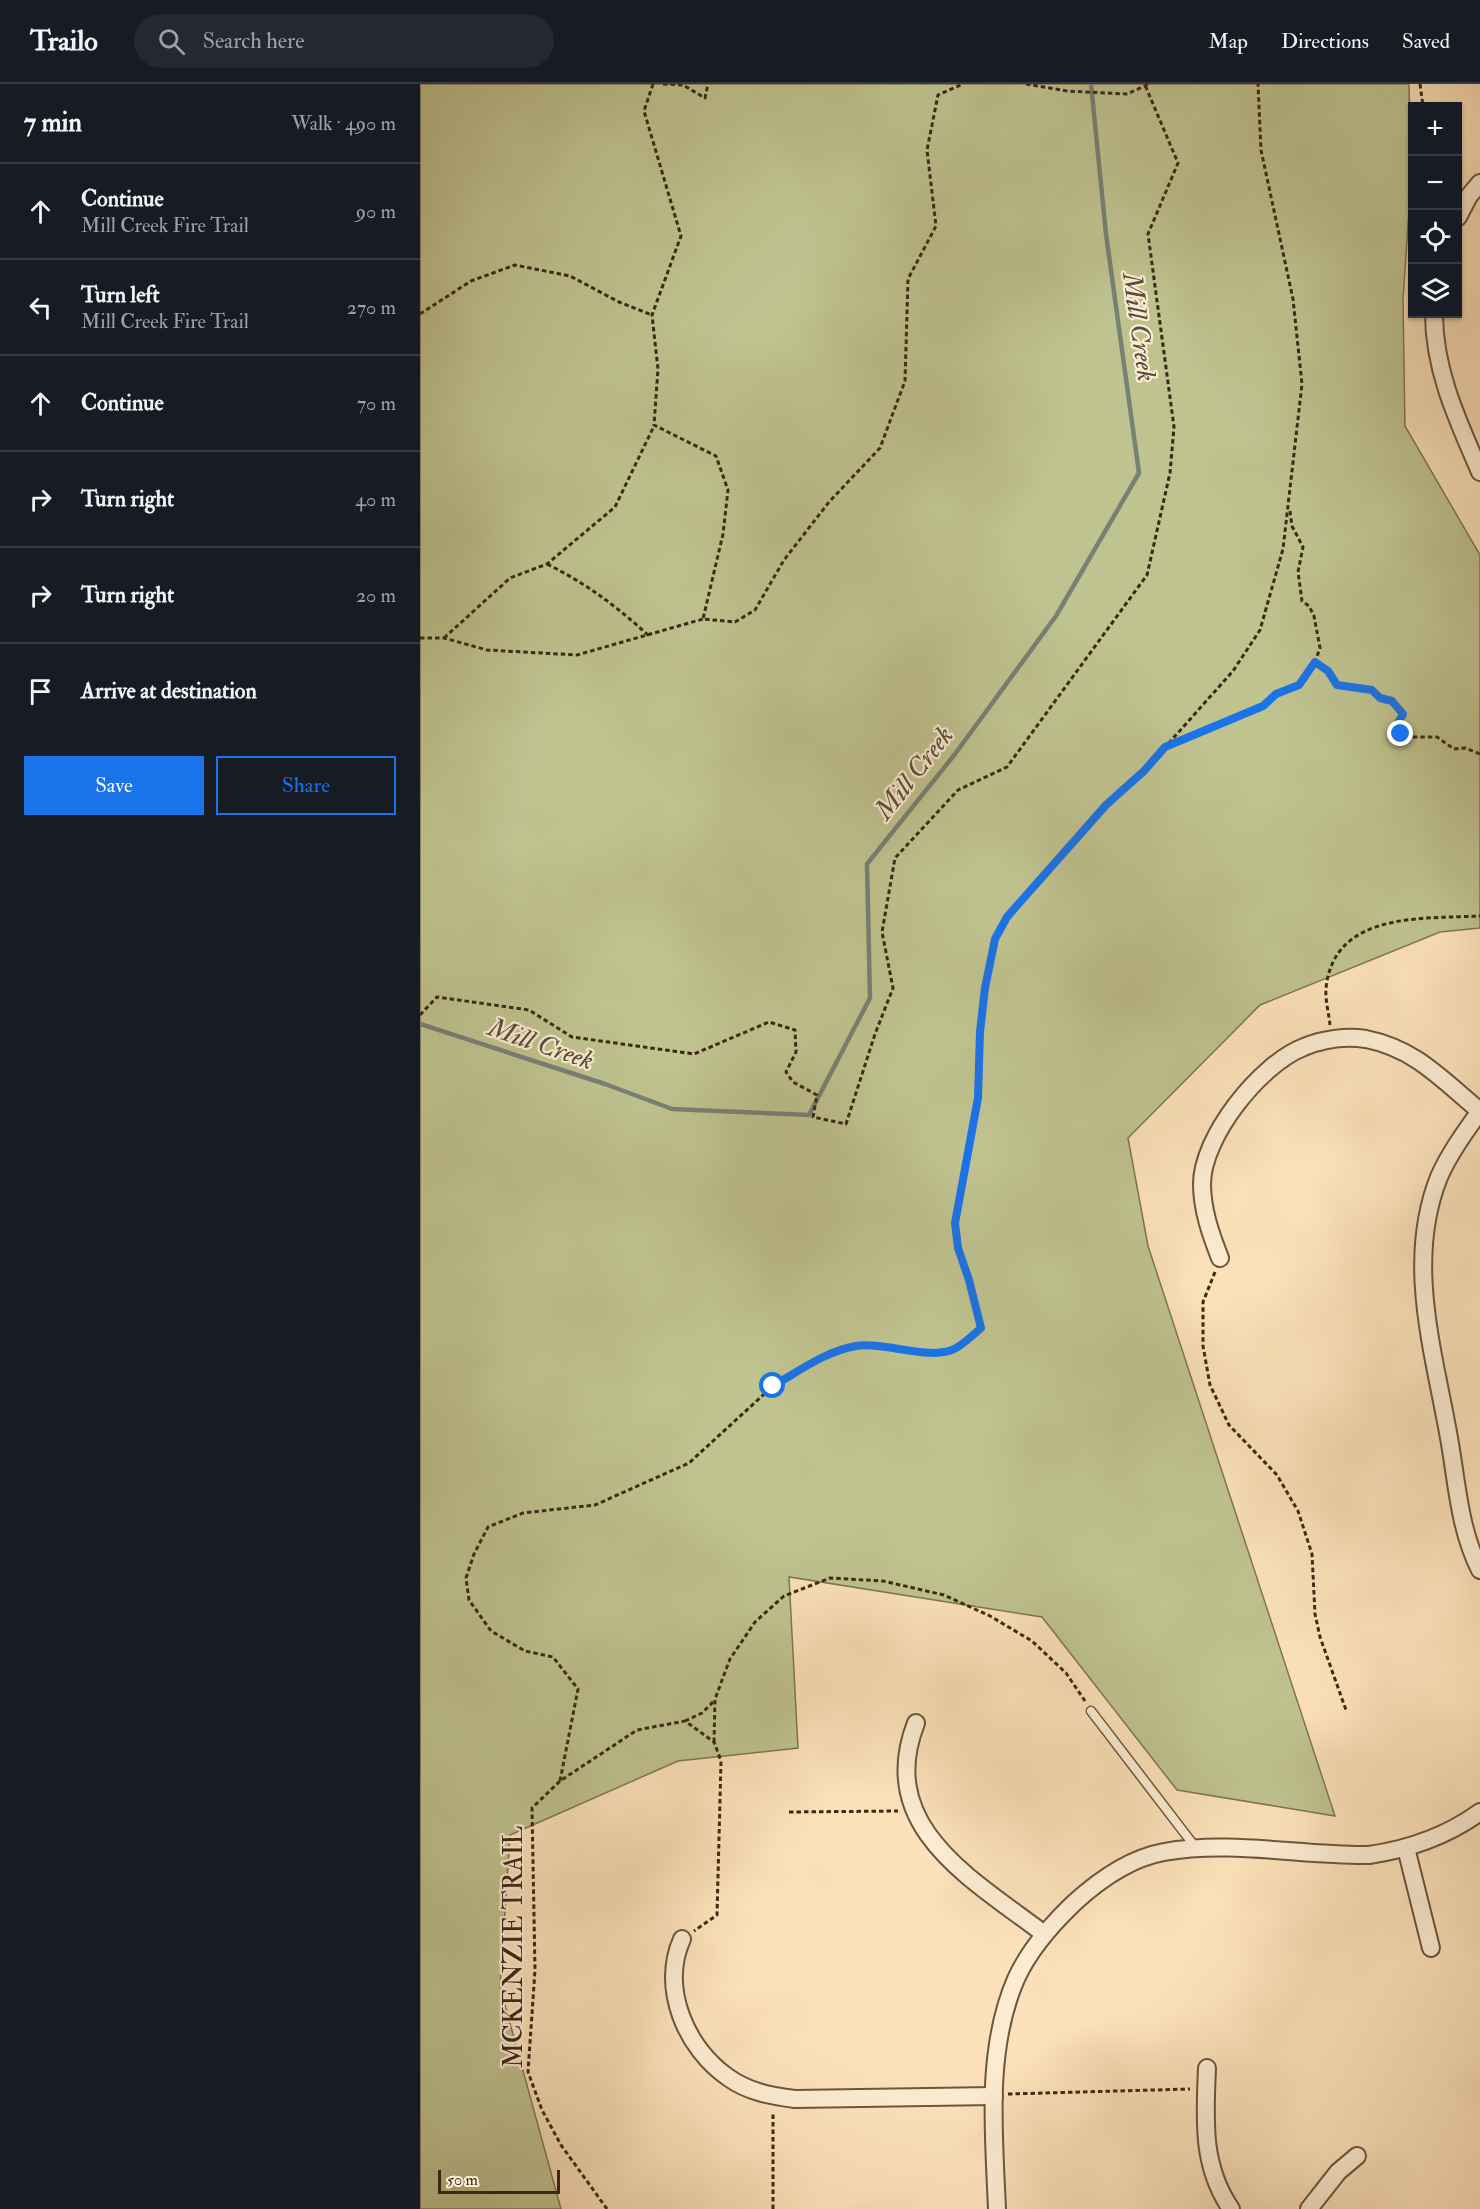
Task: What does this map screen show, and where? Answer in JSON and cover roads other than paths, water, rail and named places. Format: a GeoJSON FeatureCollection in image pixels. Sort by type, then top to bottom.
{"type":"FeatureCollection","features":[{"type":"Feature","properties":{"kind":"street"},"geometry":{"type":"LineString","coordinates":[[1462,210],[1480,183]]}},
{"type":"Feature","properties":{"kind":"street"},"geometry":{"type":"LineString","coordinates":[[1434,318],[1439,367],[1452,405],[1476,454],[1480,472]]}},
{"type":"Feature","properties":{"kind":"street"},"geometry":{"type":"LineString","coordinates":[[1220,1258],[1209,1231],[1204,1209],[1202,1183],[1206,1154],[1218,1130],[1238,1101],[1282,1059],[1302,1047],[1332,1039],[1364,1039],[1387,1045],[1410,1054],[1480,1111],[1439,1177],[1428,1216],[1422,1250],[1423,1286],[1430,1337],[1465,1536],[1480,1570]]}},
{"type":"Feature","properties":{"kind":"street"},"geometry":{"type":"LineString","coordinates":[[916,1723],[908,1742],[906,1775],[914,1810],[925,1831],[946,1857],[1044,1934]]}},
{"type":"Feature","properties":{"kind":"street"},"geometry":{"type":"LineString","coordinates":[[997,2209],[994,2096],[998,2040],[1017,1979],[1044,1934],[1084,1894],[1105,1878],[1132,1863],[1162,1853],[1197,1848],[1351,1855],[1388,1852],[1447,1833],[1480,1812]]}},
{"type":"Feature","properties":{"kind":"street"},"geometry":{"type":"LineString","coordinates":[[1406,1848],[1431,1948]]}},
{"type":"Feature","properties":{"kind":"street"},"geometry":{"type":"LineString","coordinates":[[682,1939],[677,1952],[674,1974],[676,2000],[683,2022],[693,2041],[706,2058],[728,2078],[748,2089],[773,2096],[795,2098],[994,2096]]}},
{"type":"Feature","properties":{"kind":"street"},"geometry":{"type":"LineString","coordinates":[[1207,2068],[1205,2138],[1214,2176],[1232,2209]]}},
{"type":"Feature","properties":{"kind":"street"},"geometry":{"type":"LineString","coordinates":[[1309,2209],[1338,2172],[1357,2156]]}},
{"type":"Feature","properties":{"kind":"lane"},"geometry":{"type":"LineString","coordinates":[[1091,1711],[1197,1848]]}},
{"type":"Feature","properties":{"kind":"waterway","name":"Mill Creek"},"geometry":{"type":"LineString","coordinates":[[420,1024],[605,1084],[672,1109],[809,1115],[870,998],[867,864],[955,754],[1056,616],[1139,473],[1106,234],[1091,84]]}}]}
